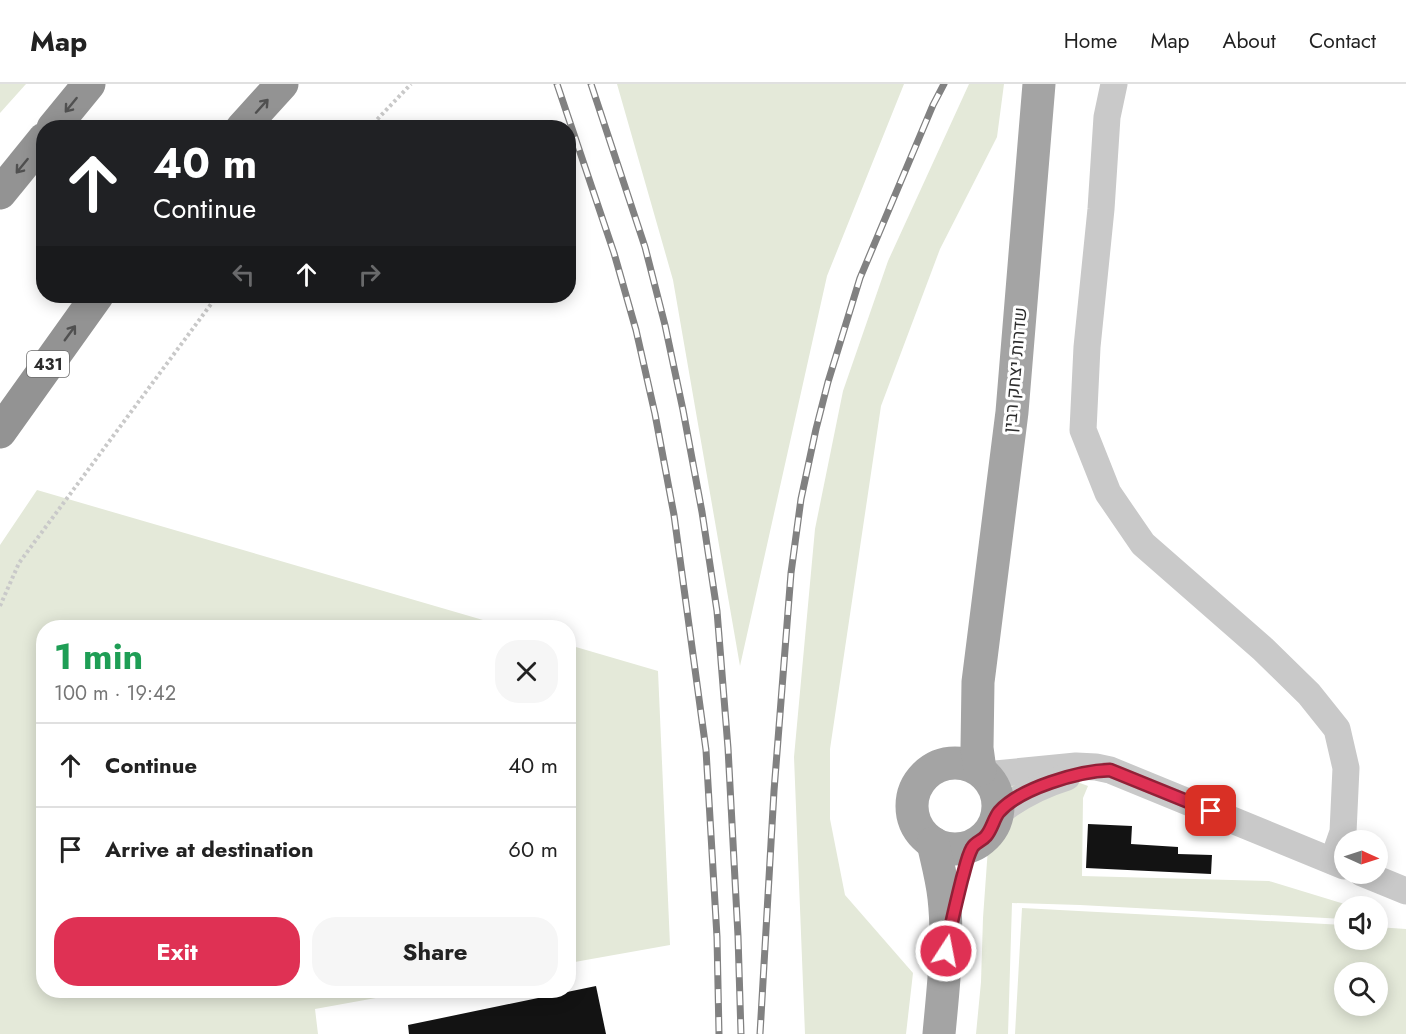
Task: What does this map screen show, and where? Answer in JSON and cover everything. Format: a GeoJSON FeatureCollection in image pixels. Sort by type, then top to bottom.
{"type":"FeatureCollection","features":[{"type":"Feature","properties":{"kind":"highway"},"geometry":{"type":"LineString","coordinates":[[60,120],[89,84]]}},
{"type":"Feature","properties":{"kind":"highway"},"geometry":{"type":"LineString","coordinates":[[249,120],[282,84]]}},
{"type":"Feature","properties":{"kind":"highway"},"geometry":{"type":"LineString","coordinates":[[0,193],[36,149]]}},
{"type":"Feature","properties":{"kind":"highway","name":"431"},"geometry":{"type":"LineString","coordinates":[[0,432],[93,303]]}},
{"type":"Feature","properties":{"kind":"main road","name":"שדרות יצחק רבין"},"geometry":{"type":"LineString","coordinates":[[939,1034],[946,951],[957,897],[973,845],[985,837],[998,813],[996,792],[982,772],[977,748],[977,705],[981,654],[1012,412],[1039,84]]}},
{"type":"Feature","properties":{"kind":"main road","name":"שדרות יצחק רבין"},"geometry":{"type":"LineString","coordinates":[[946,951],[944,898],[933,843],[922,834],[915,822],[912,809],[913,796],[918,783],[927,772],[939,766],[951,744],[973,688],[981,654]]}},
{"type":"Feature","properties":{"kind":"main road"},"geometry":{"type":"LineString","coordinates":[[939,766],[960,763],[970,765],[982,772]]}},
{"type":"Feature","properties":{"kind":"main road"},"geometry":{"type":"LineString","coordinates":[[933,843],[945,848],[960,849],[973,845]]}},
{"type":"Feature","properties":{"kind":"street"},"geometry":{"type":"LineString","coordinates":[[1114,84],[1107,117],[1101,208],[1087,347],[1083,430],[1108,493],[1143,544],[1263,649],[1309,694],[1337,729],[1346,768],[1343,830]]}},
{"type":"Feature","properties":{"kind":"street"},"geometry":{"type":"LineString","coordinates":[[982,772],[1076,766],[1110,770],[1334,862]]}},
{"type":"Feature","properties":{"kind":"street"},"geometry":{"type":"LineString","coordinates":[[998,813],[1029,791],[1094,771],[1110,770]]}},
{"type":"Feature","properties":{"kind":"street"},"geometry":{"type":"LineString","coordinates":[[1388,884],[1406,891]]}},
{"type":"Feature","properties":{"kind":"path"},"geometry":{"type":"LineString","coordinates":[[377,120],[411,84]]}},
{"type":"Feature","properties":{"kind":"path"},"geometry":{"type":"LineString","coordinates":[[0,606],[19,563],[212,303]]}},
{"type":"Feature","properties":{"kind":"green space"},"geometry":{"type":"Polygon","coordinates":[[[0,84],[26,84],[0,113],[0,84]]]}},
{"type":"Feature","properties":{"kind":"green space"},"geometry":{"type":"Polygon","coordinates":[[[617,84],[904,84],[827,276],[740,666],[673,280],[617,84]]]}},
{"type":"Feature","properties":{"kind":"green space"},"geometry":{"type":"Polygon","coordinates":[[[969,84],[1004,84],[997,137],[940,249],[881,406],[830,749],[830,819],[845,895],[913,973],[906,1034],[805,1034],[794,757],[815,529],[843,391],[888,261],[969,84]]]}},
{"type":"Feature","properties":{"kind":"green space"},"geometry":{"type":"Polygon","coordinates":[[[37,490],[483,620],[36,620],[36,998],[376,998],[315,1009],[318,1034],[0,1034],[0,545],[37,490]]]}},
{"type":"Feature","properties":{"kind":"green space"},"geometry":{"type":"Polygon","coordinates":[[[576,647],[658,671],[670,945],[576,962],[576,647]]]}},
{"type":"Feature","properties":{"kind":"green space"},"geometry":{"type":"Polygon","coordinates":[[[994,764],[1051,772],[1088,786],[1083,798],[1082,876],[1269,881],[1334,901],[1334,918],[1012,903],[1008,1034],[976,1034],[981,982],[983,918],[994,764]]]}},
{"type":"Feature","properties":{"kind":"green space"},"geometry":{"type":"Polygon","coordinates":[[[1022,908],[1334,924],[1334,950],[1388,950],[1388,928],[1406,929],[1406,1034],[1015,1034],[1022,908]]]}},
{"type":"Feature","properties":{"kind":"building"},"geometry":{"type":"Polygon","coordinates":[[[1088,824],[1132,826],[1131,844],[1178,847],[1178,854],[1212,855],[1211,874],[1086,868],[1088,824]]]}},
{"type":"Feature","properties":{"kind":"building"},"geometry":{"type":"Polygon","coordinates":[[[596,986],[606,1034],[409,1034],[408,1025],[538,998],[576,998],[576,990],[596,986]]]}},
{"type":"Feature","properties":{"kind":"railway"},"geometry":{"type":"LineString","coordinates":[[557,84],[569,120]]}},
{"type":"Feature","properties":{"kind":"railway"},"geometry":{"type":"LineString","coordinates":[[591,84],[645,247],[665,325],[702,512],[717,611],[728,748],[741,1034]]}},
{"type":"Feature","properties":{"kind":"railway"},"geometry":{"type":"LineString","coordinates":[[760,1034],[774,791],[791,573],[801,499],[828,382],[860,278],[944,84]]}},
{"type":"Feature","properties":{"kind":"railway"},"geometry":{"type":"LineString","coordinates":[[576,140],[614,253],[636,330],[674,515],[706,750],[717,937],[719,1034]]}},
{"type":"Feature","properties":{"kind":"route"},"geometry":{"type":"LineString","coordinates":[[946,951],[957,897],[973,845],[985,837],[998,813],[1029,791],[1077,774],[1110,770],[1211,811]]}}]}
